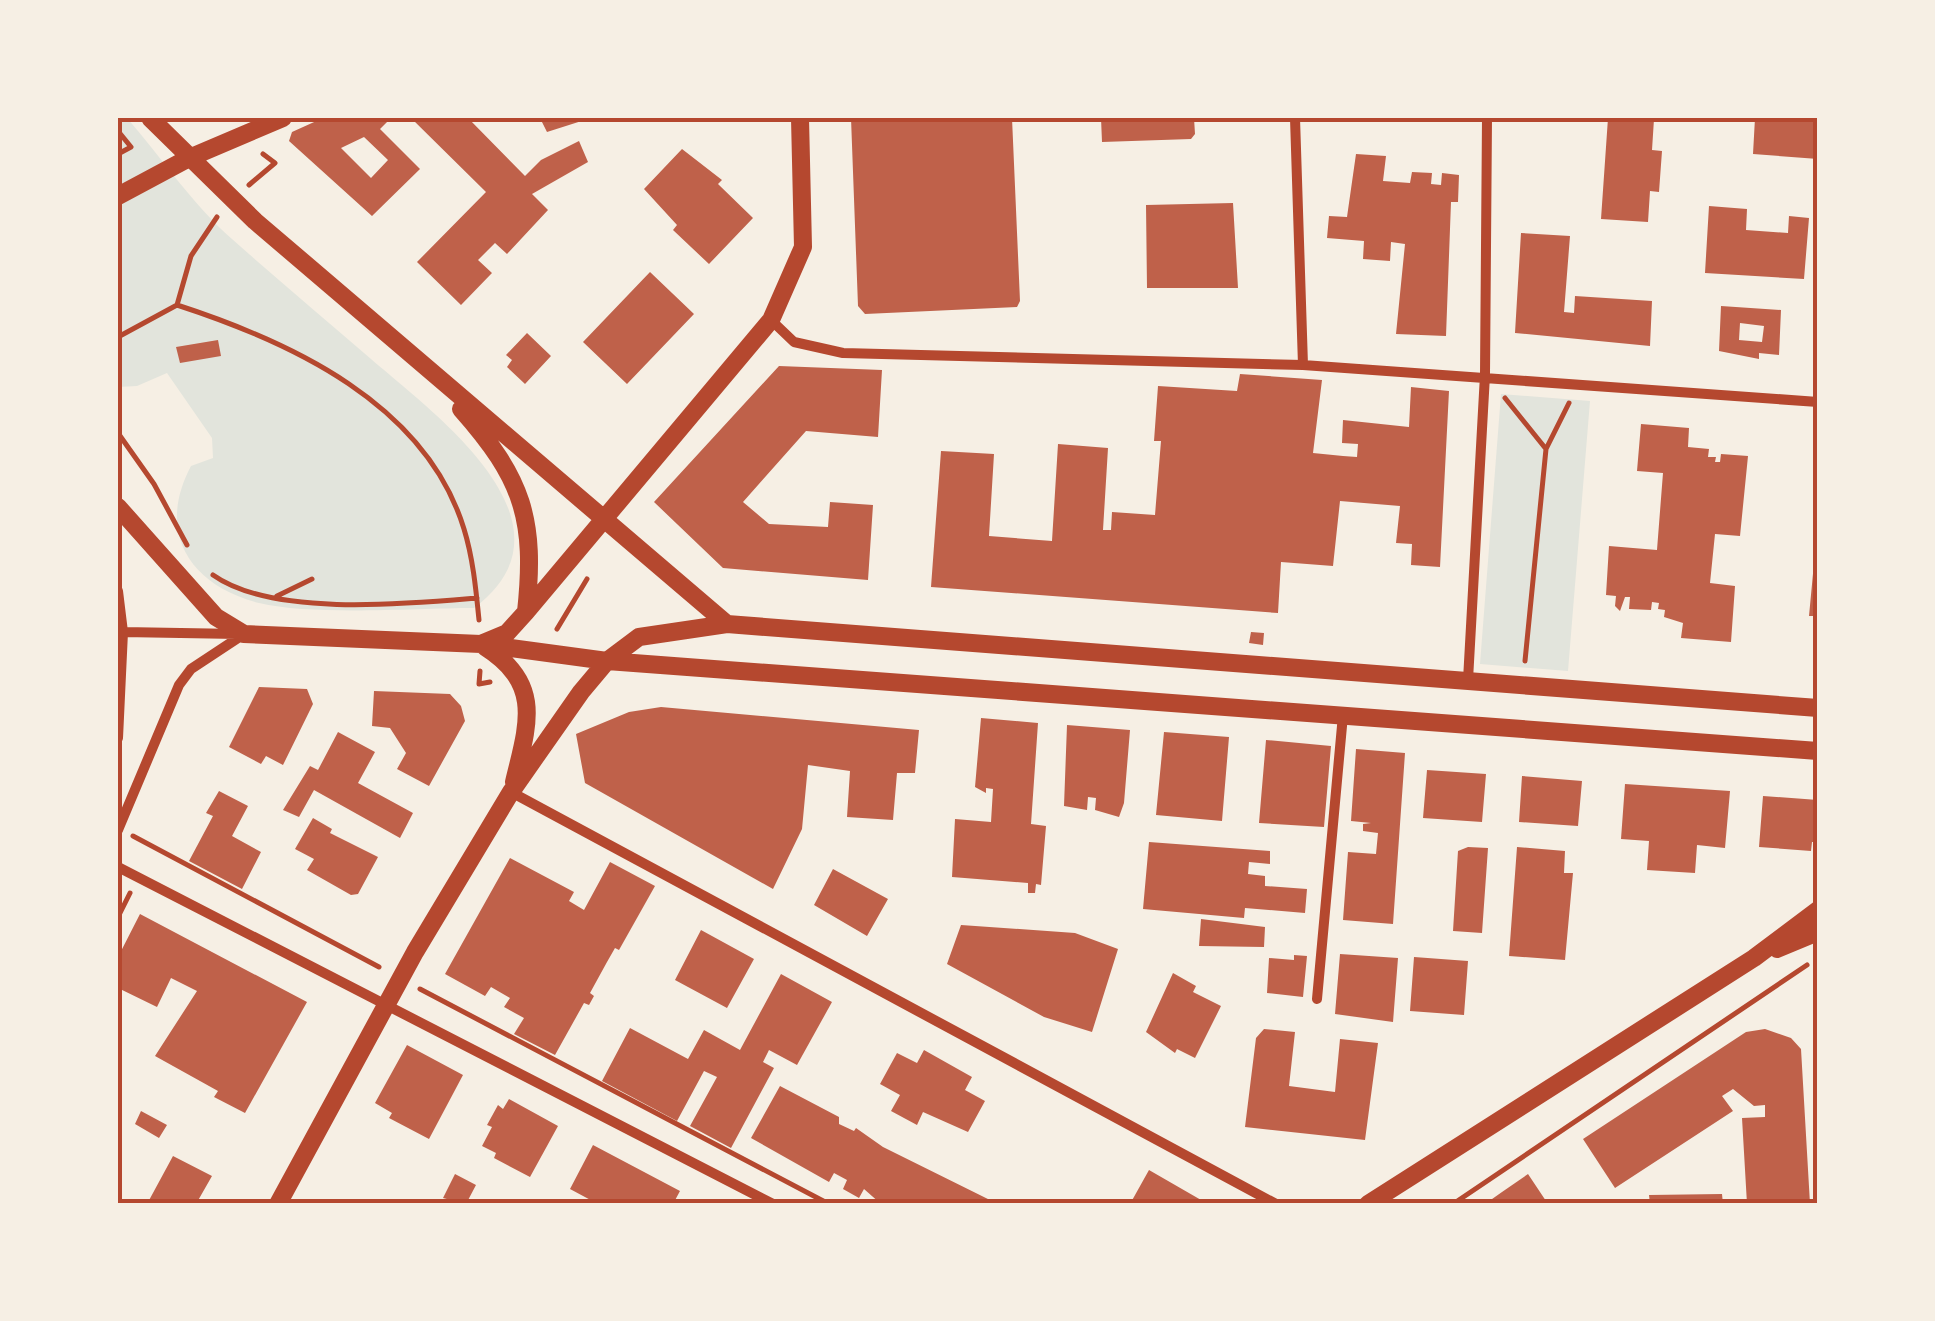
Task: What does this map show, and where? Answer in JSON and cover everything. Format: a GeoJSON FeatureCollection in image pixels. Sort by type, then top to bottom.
{"type":"FeatureCollection","features":[{"type":"Feature","properties":{"kind":"street"},"geometry":{"type":"LineString","coordinates":[[150,118],[232,199],[727,624]]}},
{"type":"Feature","properties":{"kind":"street"},"geometry":{"type":"LineString","coordinates":[[118,196],[189,158],[283,118]]}},
{"type":"Feature","properties":{"kind":"street"},"geometry":{"type":"LineString","coordinates":[[481,644],[507,633],[526,612],[771,320],[803,247],[800,118]]}},
{"type":"Feature","properties":{"kind":"street"},"geometry":{"type":"LineString","coordinates":[[1295,118],[1302,365]]}},
{"type":"Feature","properties":{"kind":"street"},"geometry":{"type":"LineString","coordinates":[[1468,680],[1485,375],[1487,118]]}},
{"type":"Feature","properties":{"kind":"street"},"geometry":{"type":"LineString","coordinates":[[771,320],[794,342],[843,354],[1302,365],[1485,375],[1818,402]]}},
{"type":"Feature","properties":{"kind":"street"},"geometry":{"type":"LineString","coordinates":[[421,364],[487,439],[525,504],[532,560],[526,612]]}},
{"type":"Feature","properties":{"kind":"street"},"geometry":{"type":"LineString","coordinates":[[118,506],[216,617],[244,634]]}},
{"type":"Feature","properties":{"kind":"street"},"geometry":{"type":"LineString","coordinates":[[118,592],[122,632],[118,738]]}},
{"type":"Feature","properties":{"kind":"street"},"geometry":{"type":"LineString","coordinates":[[278,1204],[401,979],[511,792],[606,661],[639,637],[727,624],[1818,708]]}},
{"type":"Feature","properties":{"kind":"street"},"geometry":{"type":"LineString","coordinates":[[122,632],[481,644],[606,661],[1818,751]]}},
{"type":"Feature","properties":{"kind":"street"},"geometry":{"type":"LineString","coordinates":[[118,829],[179,684],[191,669],[244,634]]}},
{"type":"Feature","properties":{"kind":"street"},"geometry":{"type":"LineString","coordinates":[[481,644],[520,676],[528,702],[526,734],[511,792]]}},
{"type":"Feature","properties":{"kind":"street"},"geometry":{"type":"LineString","coordinates":[[1317,998],[1343,715]]}},
{"type":"Feature","properties":{"kind":"street"},"geometry":{"type":"LineString","coordinates":[[511,792],[1276,1204]]}},
{"type":"Feature","properties":{"kind":"street"},"geometry":{"type":"LineString","coordinates":[[118,867],[773,1204]]}},
{"type":"Feature","properties":{"kind":"street"},"geometry":{"type":"LineString","coordinates":[[1368,1204],[1754,958],[1818,910]]}},
{"type":"Feature","properties":{"kind":"street"},"geometry":{"type":"LineString","coordinates":[[1754,958],[1818,932]]}},
{"type":"Feature","properties":{"kind":"path"},"geometry":{"type":"LineString","coordinates":[[118,131],[131,147],[118,154]]}},
{"type":"Feature","properties":{"kind":"path"},"geometry":{"type":"LineString","coordinates":[[178,305],[182,280],[202,236],[232,199],[275,162],[240,137]]}},
{"type":"Feature","properties":{"kind":"path"},"geometry":{"type":"LineString","coordinates":[[118,338],[178,305],[285,344],[336,375],[409,435],[444,483],[464,528],[481,644],[479,684],[520,676]]}},
{"type":"Feature","properties":{"kind":"path"},"geometry":{"type":"LineString","coordinates":[[1485,375],[1546,449]]}},
{"type":"Feature","properties":{"kind":"path"},"geometry":{"type":"LineString","coordinates":[[1526,684],[1546,449],[1570,400],[1586,384]]}},
{"type":"Feature","properties":{"kind":"path"},"geometry":{"type":"LineString","coordinates":[[118,433],[154,484],[194,557]]}},
{"type":"Feature","properties":{"kind":"path"},"geometry":{"type":"LineString","coordinates":[[208,572],[240,590],[274,597],[331,602],[476,598]]}},
{"type":"Feature","properties":{"kind":"path"},"geometry":{"type":"LineString","coordinates":[[544,650],[591,572]]}},
{"type":"Feature","properties":{"kind":"path"},"geometry":{"type":"LineString","coordinates":[[274,597],[312,579]]}},
{"type":"Feature","properties":{"kind":"path"},"geometry":{"type":"LineString","coordinates":[[118,829],[829,1204]]}},
{"type":"Feature","properties":{"kind":"path"},"geometry":{"type":"LineString","coordinates":[[1453,1204],[1768,987],[1818,959]]}},
{"type":"Feature","properties":{"kind":"shaded area"},"geometry":{"type":"Polygon","coordinates":[[[118,118],[127,118],[218,226],[430,410],[489,473],[508,507],[514,542],[504,575],[474,608],[281,607],[235,595],[197,569],[179,534],[177,513],[191,466],[213,458],[212,438],[167,373],[137,386],[118,387],[118,118]]]}},
{"type":"Feature","properties":{"kind":"shaded area"},"geometry":{"type":"Polygon","coordinates":[[[1501,394],[1590,401],[1568,671],[1480,664],[1501,394]]]}},
{"type":"Feature","properties":{"kind":"building"},"geometry":{"type":"Polygon","coordinates":[[[323,118],[391,118],[380,129],[420,169],[372,216],[289,141],[292,132],[323,118]],[[364,137],[341,148],[371,178],[388,160],[364,137]]]}},
{"type":"Feature","properties":{"kind":"building"},"geometry":{"type":"Polygon","coordinates":[[[411,118],[468,118],[525,176],[541,160],[579,141],[588,162],[532,194],[548,210],[507,254],[495,243],[478,260],[492,273],[461,305],[417,262],[486,192],[411,118]]]}},
{"type":"Feature","properties":{"kind":"building"},"geometry":{"type":"Polygon","coordinates":[[[540,118],[591,118],[547,132],[540,118]]]}},
{"type":"Feature","properties":{"kind":"building"},"geometry":{"type":"Polygon","coordinates":[[[851,118],[1012,118],[1020,301],[1017,307],[865,314],[858,306],[851,118]]]}},
{"type":"Feature","properties":{"kind":"building"},"geometry":{"type":"Polygon","coordinates":[[[1101,118],[1194,118],[1195,134],[1191,139],[1102,142],[1101,118]]]}},
{"type":"Feature","properties":{"kind":"building"},"geometry":{"type":"Polygon","coordinates":[[[1608,118],[1654,119],[1652,150],[1662,151],[1659,192],[1650,191],[1648,222],[1601,219],[1608,118]]]}},
{"type":"Feature","properties":{"kind":"building"},"geometry":{"type":"Polygon","coordinates":[[[1755,118],[1818,118],[1818,159],[1753,154],[1755,118]]]}},
{"type":"Feature","properties":{"kind":"building"},"geometry":{"type":"Polygon","coordinates":[[[682,149],[722,180],[718,184],[753,218],[709,264],[673,230],[677,225],[644,189],[682,149]]]}},
{"type":"Feature","properties":{"kind":"building"},"geometry":{"type":"Polygon","coordinates":[[[1356,154],[1386,156],[1383,181],[1410,183],[1412,172],[1432,173],[1431,184],[1441,185],[1442,173],[1459,175],[1458,202],[1451,202],[1446,336],[1396,334],[1405,244],[1391,242],[1390,261],[1363,259],[1364,241],[1327,238],[1329,216],[1347,217],[1356,154]]]}},
{"type":"Feature","properties":{"kind":"building"},"geometry":{"type":"Polygon","coordinates":[[[1233,203],[1238,288],[1147,288],[1146,205],[1233,203]]]}},
{"type":"Feature","properties":{"kind":"building"},"geometry":{"type":"Polygon","coordinates":[[[1709,206],[1747,209],[1746,230],[1788,233],[1789,216],[1809,218],[1804,279],[1705,273],[1709,206]]]}},
{"type":"Feature","properties":{"kind":"building"},"geometry":{"type":"Polygon","coordinates":[[[1521,233],[1570,236],[1564,312],[1574,313],[1575,296],[1652,301],[1650,346],[1515,333],[1521,233]]]}},
{"type":"Feature","properties":{"kind":"building"},"geometry":{"type":"Polygon","coordinates":[[[650,272],[694,314],[627,384],[583,342],[650,272]]]}},
{"type":"Feature","properties":{"kind":"building"},"geometry":{"type":"Polygon","coordinates":[[[1721,306],[1781,310],[1779,355],[1759,353],[1759,359],[1719,351],[1721,306]],[[1740,323],[1739,340],[1762,342],[1764,326],[1740,323]]]}},
{"type":"Feature","properties":{"kind":"building"},"geometry":{"type":"Polygon","coordinates":[[[527,333],[551,356],[525,384],[507,367],[512,360],[506,355],[527,333]]]}},
{"type":"Feature","properties":{"kind":"building"},"geometry":{"type":"Polygon","coordinates":[[[218,340],[221,356],[180,363],[176,347],[218,340]]]}},
{"type":"Feature","properties":{"kind":"building"},"geometry":{"type":"Polygon","coordinates":[[[779,366],[882,370],[878,437],[806,431],[743,502],[769,524],[828,527],[830,502],[873,505],[868,580],[723,568],[654,502],[779,366]]]}},
{"type":"Feature","properties":{"kind":"building"},"geometry":{"type":"Polygon","coordinates":[[[1240,374],[1322,380],[1313,453],[1343,456],[1357,457],[1358,444],[1342,443],[1343,420],[1409,427],[1411,387],[1449,391],[1440,567],[1411,565],[1412,544],[1396,543],[1400,506],[1340,501],[1333,566],[1281,562],[1278,613],[931,587],[941,451],[994,454],[989,536],[1052,541],[1058,444],[1108,448],[1103,530],[1111,530],[1112,512],[1155,515],[1161,441],[1154,441],[1158,386],[1237,391],[1240,374]]]}},
{"type":"Feature","properties":{"kind":"building"},"geometry":{"type":"Polygon","coordinates":[[[1641,424],[1689,428],[1688,447],[1709,449],[1708,457],[1716,457],[1715,462],[1720,462],[1721,454],[1748,456],[1740,536],[1715,534],[1710,583],[1735,586],[1731,642],[1681,638],[1683,623],[1664,617],[1665,610],[1658,609],[1659,603],[1652,602],[1651,610],[1629,609],[1630,597],[1625,597],[1620,611],[1615,606],[1616,596],[1606,595],[1609,546],[1657,550],[1663,473],[1637,471],[1641,424]]]}},
{"type":"Feature","properties":{"kind":"building"},"geometry":{"type":"Polygon","coordinates":[[[1814,563],[1818,563],[1818,616],[1809,616],[1814,563]]]}},
{"type":"Feature","properties":{"kind":"building"},"geometry":{"type":"Polygon","coordinates":[[[1251,632],[1264,633],[1263,645],[1249,643],[1251,632]]]}},
{"type":"Feature","properties":{"kind":"building"},"geometry":{"type":"Polygon","coordinates":[[[259,687],[307,689],[313,704],[283,765],[266,756],[261,764],[229,747],[259,687]]]}},
{"type":"Feature","properties":{"kind":"building"},"geometry":{"type":"Polygon","coordinates":[[[374,691],[450,694],[461,706],[465,721],[429,786],[397,769],[406,753],[390,728],[372,726],[374,691]]]}},
{"type":"Feature","properties":{"kind":"building"},"geometry":{"type":"Polygon","coordinates":[[[661,707],[919,730],[915,773],[897,773],[893,820],[847,817],[850,771],[808,765],[802,829],[773,889],[585,783],[576,734],[629,712],[661,707]]]}},
{"type":"Feature","properties":{"kind":"building"},"geometry":{"type":"Polygon","coordinates":[[[981,718],[1038,723],[1031,824],[1046,826],[1041,885],[1036,884],[1035,893],[1028,893],[1028,883],[952,877],[955,819],[991,822],[993,789],[986,788],[986,793],[975,787],[981,718]]]}},
{"type":"Feature","properties":{"kind":"building"},"geometry":{"type":"Polygon","coordinates":[[[1067,725],[1130,730],[1124,803],[1119,817],[1095,810],[1096,798],[1088,797],[1087,810],[1064,806],[1067,725]]]}},
{"type":"Feature","properties":{"kind":"building"},"geometry":{"type":"Polygon","coordinates":[[[338,732],[375,752],[358,783],[413,813],[400,838],[314,790],[299,817],[283,810],[310,766],[318,770],[338,732]]]}},
{"type":"Feature","properties":{"kind":"building"},"geometry":{"type":"Polygon","coordinates":[[[1164,732],[1229,737],[1222,821],[1156,815],[1164,732]]]}},
{"type":"Feature","properties":{"kind":"building"},"geometry":{"type":"Polygon","coordinates":[[[1266,740],[1331,746],[1324,827],[1259,823],[1266,740]]]}},
{"type":"Feature","properties":{"kind":"building"},"geometry":{"type":"Polygon","coordinates":[[[1356,749],[1405,753],[1393,924],[1343,920],[1348,852],[1376,854],[1378,833],[1363,831],[1363,824],[1371,823],[1351,821],[1356,749]]]}},
{"type":"Feature","properties":{"kind":"building"},"geometry":{"type":"Polygon","coordinates":[[[1427,770],[1486,774],[1482,822],[1423,818],[1427,770]]]}},
{"type":"Feature","properties":{"kind":"building"},"geometry":{"type":"Polygon","coordinates":[[[1522,776],[1582,781],[1578,826],[1519,822],[1522,776]]]}},
{"type":"Feature","properties":{"kind":"building"},"geometry":{"type":"Polygon","coordinates":[[[1625,784],[1730,791],[1725,848],[1697,845],[1695,873],[1647,870],[1649,841],[1621,839],[1625,784]]]}},
{"type":"Feature","properties":{"kind":"building"},"geometry":{"type":"Polygon","coordinates":[[[219,791],[248,806],[232,836],[261,852],[242,889],[189,861],[213,816],[206,813],[219,791]]]}},
{"type":"Feature","properties":{"kind":"building"},"geometry":{"type":"Polygon","coordinates":[[[1763,796],[1818,800],[1818,842],[1812,842],[1811,851],[1759,847],[1763,796]]]}},
{"type":"Feature","properties":{"kind":"building"},"geometry":{"type":"Polygon","coordinates":[[[313,818],[332,829],[330,833],[378,857],[358,894],[351,895],[307,870],[314,859],[295,849],[313,818]]]}},
{"type":"Feature","properties":{"kind":"building"},"geometry":{"type":"Polygon","coordinates":[[[1149,842],[1270,851],[1270,864],[1249,862],[1248,874],[1265,876],[1265,886],[1307,889],[1305,913],[1245,908],[1244,918],[1143,909],[1149,842]]]}},
{"type":"Feature","properties":{"kind":"building"},"geometry":{"type":"Polygon","coordinates":[[[1517,847],[1565,851],[1564,873],[1573,873],[1565,960],[1509,956],[1517,847]]]}},
{"type":"Feature","properties":{"kind":"building"},"geometry":{"type":"Polygon","coordinates":[[[1488,848],[1482,933],[1453,931],[1458,851],[1488,848]]]}},
{"type":"Feature","properties":{"kind":"building"},"geometry":{"type":"Polygon","coordinates":[[[510,858],[574,892],[569,901],[584,910],[610,862],[655,886],[619,950],[615,948],[607,962],[590,993],[594,996],[589,1005],[584,1003],[555,1055],[514,1034],[524,1018],[504,1007],[510,998],[491,987],[485,996],[445,974],[510,858]]]}},
{"type":"Feature","properties":{"kind":"building"},"geometry":{"type":"Polygon","coordinates":[[[833,869],[888,899],[867,936],[814,905],[833,869]]]}},
{"type":"Feature","properties":{"kind":"building"},"geometry":{"type":"Polygon","coordinates":[[[140,914],[307,1002],[245,1113],[214,1097],[218,1091],[155,1056],[197,991],[171,978],[157,1007],[118,988],[118,957],[140,914]]]}},
{"type":"Feature","properties":{"kind":"building"},"geometry":{"type":"Polygon","coordinates":[[[1201,919],[1265,927],[1264,947],[1199,946],[1201,919]]]}},
{"type":"Feature","properties":{"kind":"building"},"geometry":{"type":"Polygon","coordinates":[[[961,925],[1075,933],[1118,949],[1092,1032],[1044,1017],[947,964],[961,925]]]}},
{"type":"Feature","properties":{"kind":"building"},"geometry":{"type":"Polygon","coordinates":[[[701,930],[754,959],[727,1008],[675,980],[701,930]]]}},
{"type":"Feature","properties":{"kind":"building"},"geometry":{"type":"Polygon","coordinates":[[[1340,954],[1398,958],[1393,1022],[1335,1014],[1340,954]]]}},
{"type":"Feature","properties":{"kind":"building"},"geometry":{"type":"Polygon","coordinates":[[[1294,955],[1307,956],[1303,997],[1267,993],[1269,958],[1294,960],[1294,955]]]}},
{"type":"Feature","properties":{"kind":"building"},"geometry":{"type":"Polygon","coordinates":[[[1414,957],[1468,961],[1464,1015],[1410,1011],[1414,957]]]}},
{"type":"Feature","properties":{"kind":"building"},"geometry":{"type":"Polygon","coordinates":[[[1173,973],[1196,986],[1193,992],[1221,1006],[1195,1058],[1177,1049],[1175,1053],[1146,1032],[1173,973]]]}},
{"type":"Feature","properties":{"kind":"building"},"geometry":{"type":"Polygon","coordinates":[[[781,974],[832,1002],[797,1065],[769,1050],[763,1062],[774,1068],[731,1148],[690,1126],[717,1077],[704,1071],[677,1121],[602,1081],[630,1028],[688,1059],[704,1030],[740,1050],[781,974]]]}},
{"type":"Feature","properties":{"kind":"building"},"geometry":{"type":"Polygon","coordinates":[[[1264,1029],[1295,1032],[1289,1086],[1335,1092],[1340,1039],[1378,1043],[1365,1140],[1245,1127],[1256,1038],[1264,1029]]]}},
{"type":"Feature","properties":{"kind":"building"},"geometry":{"type":"Polygon","coordinates":[[[1765,1029],[1791,1038],[1801,1049],[1810,1204],[1747,1204],[1742,1118],[1765,1117],[1765,1105],[1754,1106],[1733,1089],[1722,1096],[1733,1111],[1615,1188],[1583,1139],[1746,1032],[1765,1029]]]}},
{"type":"Feature","properties":{"kind":"building"},"geometry":{"type":"Polygon","coordinates":[[[407,1045],[463,1075],[429,1139],[389,1118],[392,1113],[375,1103],[407,1045]]]}},
{"type":"Feature","properties":{"kind":"building"},"geometry":{"type":"Polygon","coordinates":[[[924,1050],[972,1077],[965,1090],[985,1101],[968,1132],[923,1112],[917,1125],[891,1111],[900,1095],[880,1084],[897,1053],[917,1063],[924,1050]]]}},
{"type":"Feature","properties":{"kind":"building"},"geometry":{"type":"Polygon","coordinates":[[[780,1086],[839,1117],[839,1124],[854,1131],[856,1128],[883,1147],[998,1204],[881,1204],[864,1189],[859,1198],[843,1189],[847,1180],[834,1173],[829,1182],[751,1138],[780,1086]]]}},
{"type":"Feature","properties":{"kind":"building"},"geometry":{"type":"Polygon","coordinates":[[[509,1099],[558,1126],[530,1177],[494,1158],[496,1153],[482,1146],[498,1105],[503,1109],[509,1099]]]}},
{"type":"Feature","properties":{"kind":"building"},"geometry":{"type":"Polygon","coordinates":[[[141,1111],[167,1125],[159,1138],[135,1124],[141,1111]]]}},
{"type":"Feature","properties":{"kind":"building"},"geometry":{"type":"Polygon","coordinates":[[[593,1145],[680,1191],[673,1204],[598,1204],[570,1189],[593,1145]]]}},
{"type":"Feature","properties":{"kind":"building"},"geometry":{"type":"Polygon","coordinates":[[[173,1156],[212,1176],[196,1204],[147,1204],[173,1156]]]}},
{"type":"Feature","properties":{"kind":"building"},"geometry":{"type":"Polygon","coordinates":[[[1149,1170],[1208,1204],[1130,1204],[1149,1170]]]}},
{"type":"Feature","properties":{"kind":"building"},"geometry":{"type":"Polygon","coordinates":[[[455,1174],[476,1185],[466,1204],[443,1198],[455,1174]]]}},
{"type":"Feature","properties":{"kind":"building"},"geometry":{"type":"Polygon","coordinates":[[[1528,1174],[1548,1204],[1485,1204],[1502,1192],[1528,1174]]]}},
{"type":"Feature","properties":{"kind":"building"},"geometry":{"type":"Polygon","coordinates":[[[1722,1194],[1723,1204],[1650,1204],[1649,1195],[1722,1194]]]}}]}
